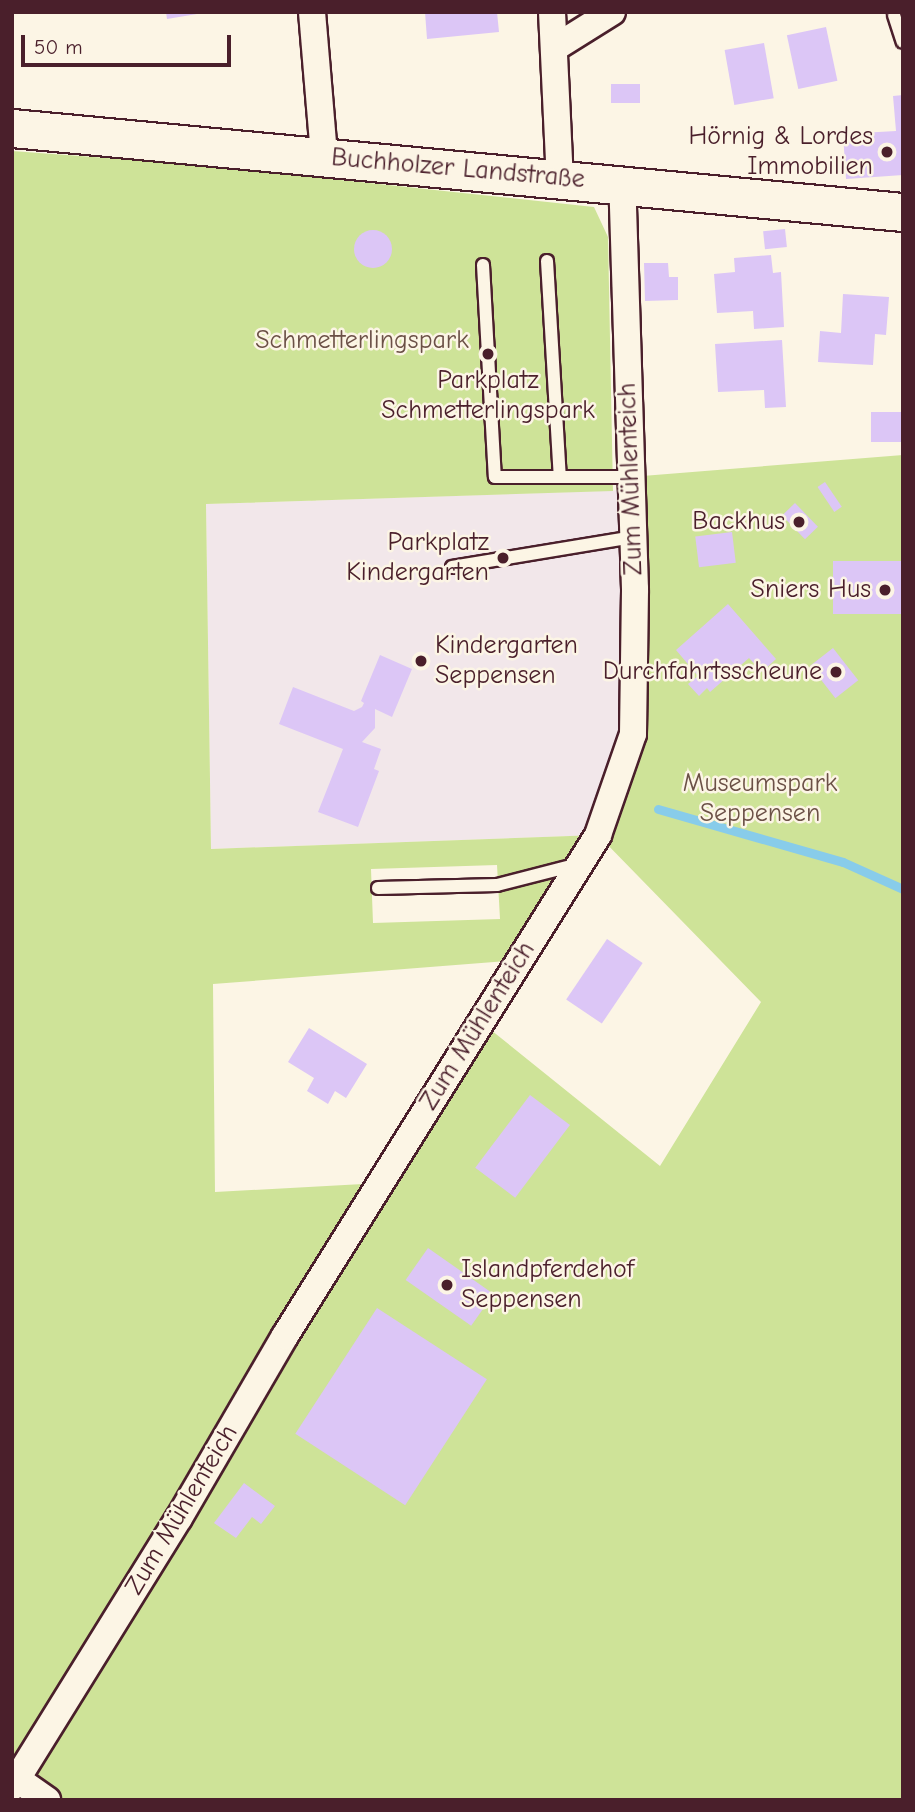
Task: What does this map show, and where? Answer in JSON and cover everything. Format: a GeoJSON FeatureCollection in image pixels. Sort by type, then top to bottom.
{"type":"FeatureCollection","features":[{"type":"Feature","properties":{"kind":"main road","name":"Buchholzer Landstraße"},"geometry":{"type":"LineString","coordinates":[[12,128],[903,212]]}},
{"type":"Feature","properties":{"kind":"street"},"geometry":{"type":"LineString","coordinates":[[312,12],[324,156]]}},
{"type":"Feature","properties":{"kind":"street"},"geometry":{"type":"LineString","coordinates":[[552,12],[556,47],[561,179]]}},
{"type":"Feature","properties":{"kind":"street"},"geometry":{"type":"LineString","coordinates":[[556,47],[612,12]]}},
{"type":"Feature","properties":{"kind":"street","name":"Zum Mühlenteich"},"geometry":{"type":"LineString","coordinates":[[47,1800],[15,1783],[179,1518],[285,1336],[598,835],[634,734],[633,537],[622,185]]}},
{"type":"Feature","properties":{"kind":"lane"},"geometry":{"type":"LineString","coordinates":[[894,15],[903,42]]}},
{"type":"Feature","properties":{"kind":"lane"},"geometry":{"type":"LineString","coordinates":[[547,261],[560,477]]}},
{"type":"Feature","properties":{"kind":"lane"},"geometry":{"type":"LineString","coordinates":[[483,265],[495,477],[630,477]]}},
{"type":"Feature","properties":{"kind":"lane"},"geometry":{"type":"LineString","coordinates":[[452,567],[633,537]]}},
{"type":"Feature","properties":{"kind":"lane"},"geometry":{"type":"LineString","coordinates":[[378,888],[497,884],[579,864]]}},
{"type":"Feature","properties":{"kind":"shaded area","name":"Kindergarten Seppensen"},"geometry":{"type":"Polygon","coordinates":[[[631,490],[633,734],[598,835],[211,849],[206,504],[631,490]]]}},
{"type":"Feature","properties":{"kind":"green space"},"geometry":{"type":"Polygon","coordinates":[[[12,151],[201,165],[594,207],[608,237],[613,491],[206,504],[211,849],[598,835],[633,734],[630,477],[903,455],[903,1800],[12,1800],[12,151]],[[598,835],[519,960],[213,984],[215,1192],[381,1183],[481,1022],[660,1166],[761,1002],[598,835]],[[497,865],[371,869],[373,923],[500,919],[497,865]]]}},
{"type":"Feature","properties":{"kind":"building"},"geometry":{"type":"Polygon","coordinates":[[[166,12],[197,12],[197,14],[167,19],[166,12]]]}},
{"type":"Feature","properties":{"kind":"building"},"geometry":{"type":"Polygon","coordinates":[[[425,12],[497,12],[499,32],[427,39],[425,12]]]}},
{"type":"Feature","properties":{"kind":"building"},"geometry":{"type":"Polygon","coordinates":[[[826,27],[837,81],[798,89],[787,35],[826,27]]]}},
{"type":"Feature","properties":{"kind":"building"},"geometry":{"type":"Polygon","coordinates":[[[764,43],[774,98],[734,105],[725,50],[764,43]]]}},
{"type":"Feature","properties":{"kind":"building"},"geometry":{"type":"Polygon","coordinates":[[[611,84],[640,84],[640,103],[611,103],[611,84]]]}},
{"type":"Feature","properties":{"kind":"building"},"geometry":{"type":"Polygon","coordinates":[[[903,95],[903,175],[846,179],[843,134],[896,131],[893,96],[903,95]]]}},
{"type":"Feature","properties":{"kind":"building"},"geometry":{"type":"Polygon","coordinates":[[[785,229],[787,247],[765,249],[763,231],[785,229]]]}},
{"type":"Feature","properties":{"kind":"building"},"geometry":{"type":"Polygon","coordinates":[[[373,230],[386,236],[392,249],[386,262],[373,268],[360,262],[354,249],[360,236],[373,230]]]}},
{"type":"Feature","properties":{"kind":"building"},"geometry":{"type":"Polygon","coordinates":[[[771,255],[773,273],[781,272],[784,327],[754,329],[753,311],[717,313],[714,274],[735,272],[734,258],[771,255]]]}},
{"type":"Feature","properties":{"kind":"building"},"geometry":{"type":"Polygon","coordinates":[[[644,263],[668,263],[669,277],[678,277],[678,300],[645,301],[644,263]]]}},
{"type":"Feature","properties":{"kind":"building"},"geometry":{"type":"Polygon","coordinates":[[[843,294],[889,297],[886,335],[875,334],[873,365],[818,362],[820,331],[841,333],[843,294]]]}},
{"type":"Feature","properties":{"kind":"building"},"geometry":{"type":"Polygon","coordinates":[[[782,340],[786,407],[765,408],[764,390],[718,392],[715,344],[782,340]]]}},
{"type":"Feature","properties":{"kind":"building"},"geometry":{"type":"Polygon","coordinates":[[[871,412],[903,412],[903,442],[871,442],[871,412]]]}},
{"type":"Feature","properties":{"kind":"building"},"geometry":{"type":"Polygon","coordinates":[[[825,482],[842,507],[834,512],[818,487],[825,482]]]}},
{"type":"Feature","properties":{"kind":"building","name":"Backhus"},"geometry":{"type":"Polygon","coordinates":[[[795,503],[818,527],[805,539],[782,516],[795,503]]]}},
{"type":"Feature","properties":{"kind":"building"},"geometry":{"type":"Polygon","coordinates":[[[732,532],[736,563],[699,567],[695,537],[732,532]]]}},
{"type":"Feature","properties":{"kind":"building","name":"Sniers Hus"},"geometry":{"type":"Polygon","coordinates":[[[833,561],[903,561],[903,614],[833,614],[833,561]]]}},
{"type":"Feature","properties":{"kind":"building"},"geometry":{"type":"Polygon","coordinates":[[[728,604],[776,659],[762,672],[749,658],[710,692],[707,688],[699,696],[688,684],[698,676],[676,650],[728,604]]]}},
{"type":"Feature","properties":{"kind":"building","name":"Durchfahrtsscheune"},"geometry":{"type":"Polygon","coordinates":[[[833,648],[858,680],[835,698],[810,666],[833,648]]]}},
{"type":"Feature","properties":{"kind":"building"},"geometry":{"type":"Polygon","coordinates":[[[380,655],[412,669],[392,717],[375,709],[375,728],[362,742],[381,749],[374,769],[379,771],[358,827],[318,812],[343,749],[279,724],[293,687],[354,711],[362,707],[364,703],[361,701],[380,655]]]}},
{"type":"Feature","properties":{"kind":"building"},"geometry":{"type":"Polygon","coordinates":[[[607,939],[643,963],[602,1024],[566,1000],[607,939]]]}},
{"type":"Feature","properties":{"kind":"building"},"geometry":{"type":"Polygon","coordinates":[[[309,1028],[367,1064],[346,1098],[335,1091],[328,1104],[307,1091],[314,1078],[288,1062],[309,1028]]]}},
{"type":"Feature","properties":{"kind":"building"},"geometry":{"type":"Polygon","coordinates":[[[530,1095],[570,1125],[515,1198],[475,1168],[530,1095]]]}},
{"type":"Feature","properties":{"kind":"building"},"geometry":{"type":"Polygon","coordinates":[[[428,1248],[494,1294],[471,1326],[406,1280],[428,1248]]]}},
{"type":"Feature","properties":{"kind":"building"},"geometry":{"type":"Polygon","coordinates":[[[377,1308],[487,1379],[405,1505],[295,1434],[377,1308]]]}},
{"type":"Feature","properties":{"kind":"building"},"geometry":{"type":"Polygon","coordinates":[[[244,1483],[275,1506],[261,1524],[252,1517],[236,1538],[214,1523],[244,1483]]]}},
{"type":"Feature","properties":{"kind":"waterway"},"geometry":{"type":"LineString","coordinates":[[658,809],[843,862],[903,889]]}},
{"type":"Feature","properties":{"kind":"place","name":"Hörnig & Lordes Immobilien"},"geometry":{"type":"Point","coordinates":[887,152]}},
{"type":"Feature","properties":{"kind":"place","name":"Parkplatz Schmetterlingspark"},"geometry":{"type":"Point","coordinates":[488,354]}},
{"type":"Feature","properties":{"kind":"place","name":"Backhus"},"geometry":{"type":"Point","coordinates":[799,522]}},
{"type":"Feature","properties":{"kind":"place","name":"Parkplatz Kindergarten"},"geometry":{"type":"Point","coordinates":[503,558]}},
{"type":"Feature","properties":{"kind":"place","name":"Sniers Hus"},"geometry":{"type":"Point","coordinates":[885,590]}},
{"type":"Feature","properties":{"kind":"place","name":"Kindergarten Seppensen"},"geometry":{"type":"Point","coordinates":[421,661]}},
{"type":"Feature","properties":{"kind":"place","name":"Durchfahrtsscheune"},"geometry":{"type":"Point","coordinates":[836,672]}},
{"type":"Feature","properties":{"kind":"place","name":"Islandpferdehof Seppensen"},"geometry":{"type":"Point","coordinates":[447,1285]}},
{"type":"Feature","properties":{"kind":"park label","name":"Schmetterlingspark"},"geometry":{"type":"Point","coordinates":[362,341]}},
{"type":"Feature","properties":{"kind":"park label","name":"Museumspark Seppensen"},"geometry":{"type":"Point","coordinates":[760,799]}}]}
